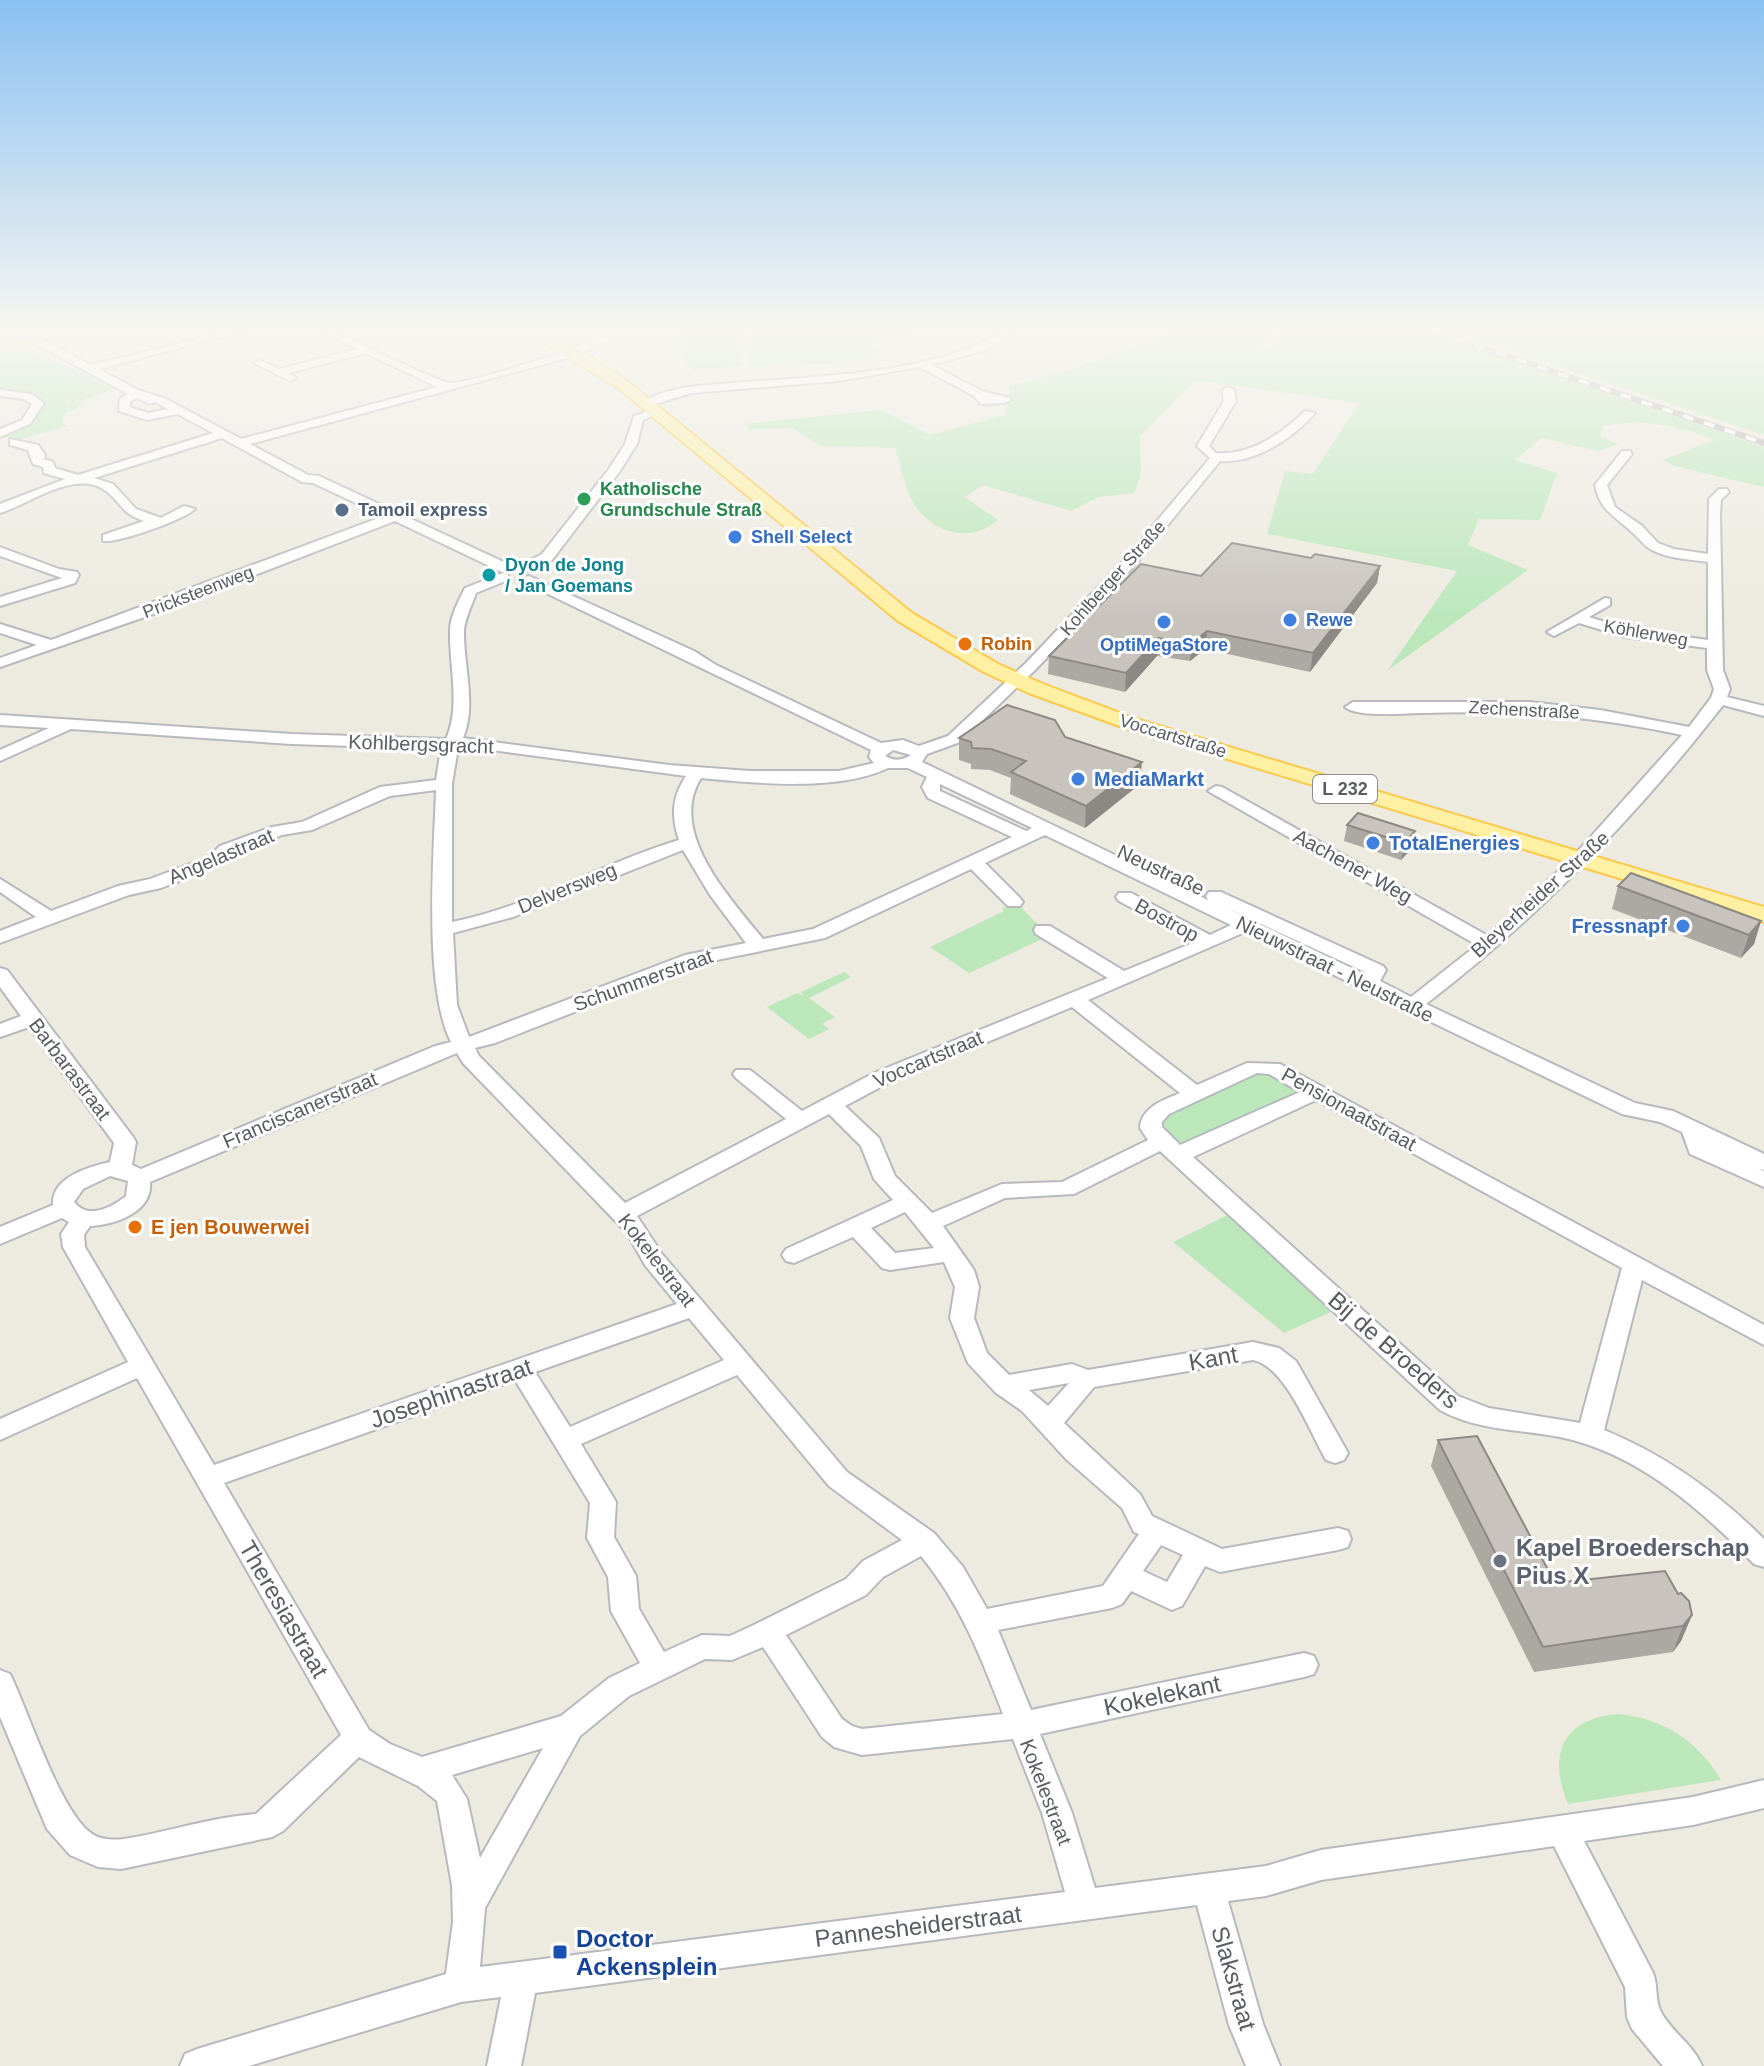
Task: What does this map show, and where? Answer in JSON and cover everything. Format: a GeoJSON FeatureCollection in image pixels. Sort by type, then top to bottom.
{"type":"FeatureCollection","features":[{"type":"Feature","properties":{"kind":"main road","name":"Voccartstraße"},"geometry":{"type":"LineString","coordinates":[[674,427],[905,617],[951,647],[1015,681],[1094,711],[1764,915]]}},
{"type":"Feature","properties":{"kind":"street"},"geometry":{"type":"LineString","coordinates":[[204,427],[223,439],[269,450],[380,502],[377,510]]}},
{"type":"Feature","properties":{"kind":"street"},"geometry":{"type":"LineString","coordinates":[[0,509],[188,441],[223,439],[230,430],[225,427]]}},
{"type":"Feature","properties":{"kind":"street"},"geometry":{"type":"LineString","coordinates":[[246,445],[307,427]]}},
{"type":"Feature","properties":{"kind":"street"},"geometry":{"type":"LineString","coordinates":[[526,573],[547,557],[614,471],[631,444],[635,427]]}},
{"type":"Feature","properties":{"kind":"street"},"geometry":{"type":"LineString","coordinates":[[1214,427],[1203,446],[1208,453],[1218,456],[1260,449],[1296,427]]}},
{"type":"Feature","properties":{"kind":"street"},"geometry":{"type":"LineString","coordinates":[[14,442],[34,448],[33,453],[39,455],[37,461],[49,465],[48,470],[109,487],[131,512],[164,523]]}},
{"type":"Feature","properties":{"kind":"street"},"geometry":{"type":"LineString","coordinates":[[246,445],[306,479],[315,479],[505,573],[526,573],[665,646],[669,651],[711,668],[883,756],[914,758]]}},
{"type":"Feature","properties":{"kind":"street"},"geometry":{"type":"LineString","coordinates":[[1626,454],[1601,485],[1610,509],[1662,551],[1715,559]]}},
{"type":"Feature","properties":{"kind":"street","name":"Kohlberger Straße"},"geometry":{"type":"LineString","coordinates":[[914,758],[954,739],[1015,681],[1121,572],[1218,456]]}},
{"type":"Feature","properties":{"kind":"street"},"geometry":{"type":"LineString","coordinates":[[1723,492],[1715,499],[1714,513],[1715,670],[1722,689],[1719,699],[1762,707]]}},
{"type":"Feature","properties":{"kind":"street"},"geometry":{"type":"LineString","coordinates":[[108,538],[164,523],[189,509]]}},
{"type":"Feature","properties":{"kind":"street","name":"Pricksteenweg"},"geometry":{"type":"LineString","coordinates":[[0,663],[394,517]]}},
{"type":"Feature","properties":{"kind":"street"},"geometry":{"type":"LineString","coordinates":[[0,551],[52,579],[0,602]]}},
{"type":"Feature","properties":{"kind":"street","name":"Kokelestraat"},"geometry":{"type":"LineString","coordinates":[[505,573],[470,591],[457,621],[461,680],[457,736],[447,755],[444,784],[443,929],[447,1005],[461,1045],[509,1101],[642,1237],[653,1259],[838,1479],[924,1541],[941,1558],[981,1622],[1057,1813],[1084,1904]]}},
{"type":"Feature","properties":{"kind":"street","name":"Köhlerweg"},"geometry":{"type":"LineString","coordinates":[[1554,632],[1605,602]]}},
{"type":"Feature","properties":{"kind":"street","name":"Köhlerweg"},"geometry":{"type":"LineString","coordinates":[[1577,618],[1625,633],[1715,645]]}},
{"type":"Feature","properties":{"kind":"street"},"geometry":{"type":"LineString","coordinates":[[0,628],[51,645]]}},
{"type":"Feature","properties":{"kind":"street","name":"Bleyerheider Straße"},"geometry":{"type":"LineString","coordinates":[[1411,1006],[1488,943],[1582,859],[1619,821],[1719,699]]}},
{"type":"Feature","properties":{"kind":"street","name":"Zechenstraße"},"geometry":{"type":"LineString","coordinates":[[1353,707],[1383,710],[1541,707],[1606,715],[1693,733]]}},
{"type":"Feature","properties":{"kind":"street","name":"Kohlbergsgracht"},"geometry":{"type":"LineString","coordinates":[[0,720],[452,745],[469,742],[695,774],[835,776],[870,771],[883,756]]}},
{"type":"Feature","properties":{"kind":"street"},"geometry":{"type":"LineString","coordinates":[[0,756],[68,725]]}},
{"type":"Feature","properties":{"kind":"street","name":"Nieuwstraat - Neustraße"},"geometry":{"type":"LineString","coordinates":[[914,758],[936,775],[1411,1006],[1629,1109],[1666,1116],[1764,1163]]}},
{"type":"Feature","properties":{"kind":"street"},"geometry":{"type":"LineString","coordinates":[[695,774],[683,797],[690,842],[701,869],[758,945]]}},
{"type":"Feature","properties":{"kind":"street"},"geometry":{"type":"LineString","coordinates":[[936,775],[930,787],[934,794],[1027,838]]}},
{"type":"Feature","properties":{"kind":"street","name":"Angelastraat"},"geometry":{"type":"LineString","coordinates":[[0,937],[124,890],[155,884],[214,861],[226,850],[278,831],[306,826],[386,791],[444,784]]}},
{"type":"Feature","properties":{"kind":"street","name":"Aachener Weg"},"geometry":{"type":"LineString","coordinates":[[1216,791],[1488,943]]}},
{"type":"Feature","properties":{"kind":"street","name":"Schummerstraat"},"geometry":{"type":"LineString","coordinates":[[461,1045],[488,1039],[664,968],[731,949],[818,934],[1027,838],[1053,831]]}},
{"type":"Feature","properties":{"kind":"street","name":"Neustraße"},"geometry":{"type":"LineString","coordinates":[[1053,831],[1087,835],[1376,970],[1368,985]]}},
{"type":"Feature","properties":{"kind":"street","name":"Delversweg"},"geometry":{"type":"LineString","coordinates":[[443,929],[490,920],[655,852],[690,842]]}},
{"type":"Feature","properties":{"kind":"street"},"geometry":{"type":"LineString","coordinates":[[975,863],[1014,902]]}},
{"type":"Feature","properties":{"kind":"street"},"geometry":{"type":"LineString","coordinates":[[0,884],[49,918]]}},
{"type":"Feature","properties":{"kind":"street","name":"Bostrop"},"geometry":{"type":"LineString","coordinates":[[1125,897],[1209,943]]}},
{"type":"Feature","properties":{"kind":"street","name":"Voccartstraat"},"geometry":{"type":"LineString","coordinates":[[622,1214],[881,1078],[1209,943],[1244,925]]}},
{"type":"Feature","properties":{"kind":"street"},"geometry":{"type":"LineString","coordinates":[[1043,930],[1123,979]]}},
{"type":"Feature","properties":{"kind":"street","name":"Barbarastraat"},"geometry":{"type":"LineString","coordinates":[[0,974],[125,1142],[130,1174]]}},
{"type":"Feature","properties":{"kind":"street"},"geometry":{"type":"LineString","coordinates":[[1074,999],[1195,1094],[1155,1114],[1151,1128],[1170,1148]]}},
{"type":"Feature","properties":{"kind":"street"},"geometry":{"type":"LineString","coordinates":[[0,1031],[33,1019]]}},
{"type":"Feature","properties":{"kind":"street","name":"Franciscanerstraat"},"geometry":{"type":"LineString","coordinates":[[74,1214],[63,1202],[69,1188],[98,1172],[130,1174],[461,1045]]}},
{"type":"Feature","properties":{"kind":"street","name":"Pensionaatstraat"},"geometry":{"type":"LineString","coordinates":[[1195,1094],[1260,1066],[1273,1068],[1764,1336]]}},
{"type":"Feature","properties":{"kind":"street"},"geometry":{"type":"LineString","coordinates":[[743,1074],[800,1120]]}},
{"type":"Feature","properties":{"kind":"street"},"geometry":{"type":"LineString","coordinates":[[929,1223],[1002,1191],[1066,1189],[1317,1092]]}},
{"type":"Feature","properties":{"kind":"street"},"geometry":{"type":"LineString","coordinates":[[830,1103],[871,1143],[885,1179],[929,1223],[962,1270],[967,1287],[962,1318],[971,1348],[1004,1385],[1050,1422],[1075,1452],[1131,1501],[1143,1524],[1220,1561],[1338,1539]]}},
{"type":"Feature","properties":{"kind":"street"},"geometry":{"type":"LineString","coordinates":[[1691,1128],[1698,1149],[1764,1180]]}},
{"type":"Feature","properties":{"kind":"street","name":"Bij de Broeders"},"geometry":{"type":"LineString","coordinates":[[1170,1148],[1449,1403],[1473,1414],[1533,1422],[1590,1435],[1632,1454],[1692,1490],[1738,1528],[1764,1556]]}},
{"type":"Feature","properties":{"kind":"street"},"geometry":{"type":"LineString","coordinates":[[0,1236],[74,1214],[105,1216],[134,1202],[142,1190],[130,1174]]}},
{"type":"Feature","properties":{"kind":"street"},"geometry":{"type":"LineString","coordinates":[[794,1255],[908,1202]]}},
{"type":"Feature","properties":{"kind":"street","name":"Theresiastraat"},"geometry":{"type":"LineString","coordinates":[[74,1214],[71,1241],[359,1739],[375,1751],[445,1788],[450,1796],[468,1871],[471,1902],[461,1986]]}},
{"type":"Feature","properties":{"kind":"street"},"geometry":{"type":"LineString","coordinates":[[857,1227],[890,1262],[952,1253]]}},
{"type":"Feature","properties":{"kind":"street"},"geometry":{"type":"LineString","coordinates":[[1590,1435],[1634,1265]]}},
{"type":"Feature","properties":{"kind":"street","name":"Josephinastraat"},"geometry":{"type":"LineString","coordinates":[[208,1478],[694,1307]]}},
{"type":"Feature","properties":{"kind":"street","name":"Kant"},"geometry":{"type":"LineString","coordinates":[[1004,1385],[1072,1373],[1086,1379],[1253,1351],[1270,1354],[1287,1367],[1335,1453]]}},
{"type":"Feature","properties":{"kind":"street"},"geometry":{"type":"LineString","coordinates":[[563,1441],[741,1363]]}},
{"type":"Feature","properties":{"kind":"street"},"geometry":{"type":"LineString","coordinates":[[0,1430],[142,1366]]}},
{"type":"Feature","properties":{"kind":"street"},"geometry":{"type":"LineString","coordinates":[[520,1368],[603,1502],[600,1538],[622,1576],[625,1611],[658,1668]]}},
{"type":"Feature","properties":{"kind":"street"},"geometry":{"type":"LineString","coordinates":[[1050,1422],[1086,1379]]}},
{"type":"Feature","properties":{"kind":"street"},"geometry":{"type":"LineString","coordinates":[[981,1622],[1112,1596],[1156,1530]]}},
{"type":"Feature","properties":{"kind":"street"},"geometry":{"type":"LineString","coordinates":[[418,1772],[570,1727],[619,1687],[702,1647],[732,1648],[768,1631],[856,1587],[873,1569],[924,1541]]}},
{"type":"Feature","properties":{"kind":"street"},"geometry":{"type":"LineString","coordinates":[[1127,1576],[1172,1598],[1200,1551]]}},
{"type":"Feature","properties":{"kind":"street","name":"Kokelekant"},"geometry":{"type":"LineString","coordinates":[[768,1631],[832,1728],[844,1738],[862,1742],[1020,1725],[1304,1665]]}},
{"type":"Feature","properties":{"kind":"street"},"geometry":{"type":"LineString","coordinates":[[0,1683],[58,1819],[81,1845],[98,1852],[121,1854],[235,1828],[251,1831],[262,1827],[359,1739]]}},
{"type":"Feature","properties":{"kind":"street"},"geometry":{"type":"LineString","coordinates":[[471,1902],[570,1727]]}},
{"type":"Feature","properties":{"kind":"street","name":"Pannesheiderstraat"},"geometry":{"type":"LineString","coordinates":[[197,2066],[461,1986],[521,1981],[1266,1881],[1321,1865],[1693,1811],[1764,1794]]}},
{"type":"Feature","properties":{"kind":"street"},"geometry":{"type":"LineString","coordinates":[[1563,1831],[1641,1985],[1644,2017],[1685,2066]]}},
{"type":"Feature","properties":{"kind":"street","name":"Slakstraat"},"geometry":{"type":"LineString","coordinates":[[1208,1888],[1246,2025],[1263,2066]]}},
{"type":"Feature","properties":{"kind":"street"},"geometry":{"type":"LineString","coordinates":[[504,2066],[521,1981]]}},
{"type":"Feature","properties":{"kind":"green space"},"geometry":{"type":"Polygon","coordinates":[[[21,427],[63,427],[16,440],[1,435],[21,427]]]}},
{"type":"Feature","properties":{"kind":"green space"},"geometry":{"type":"Polygon","coordinates":[[[748,427],[915,427],[930,435],[959,427],[1149,427],[1140,436],[1141,475],[1134,493],[1099,497],[1071,511],[983,485],[965,497],[998,520],[979,531],[958,533],[928,520],[915,506],[895,448],[820,446],[793,428],[748,427]]]}},
{"type":"Feature","properties":{"kind":"green space"},"geometry":{"type":"Polygon","coordinates":[[[1343,427],[1603,427],[1600,436],[1618,444],[1599,451],[1542,438],[1515,460],[1557,473],[1540,520],[1479,519],[1468,545],[1528,570],[1388,670],[1457,571],[1267,534],[1285,471],[1313,474],[1343,427]]]}},
{"type":"Feature","properties":{"kind":"green space"},"geometry":{"type":"Polygon","coordinates":[[[1676,427],[1707,427],[1764,447],[1764,487],[1674,466],[1663,460],[1714,440],[1676,427]]]}},
{"type":"Feature","properties":{"kind":"green space"},"geometry":{"type":"Polygon","coordinates":[[[1741,427],[1764,427],[1764,435],[1741,427]]]}},
{"type":"Feature","properties":{"kind":"green space"},"geometry":{"type":"Polygon","coordinates":[[[1018,904],[1042,929],[1044,938],[969,973],[930,947],[1004,911],[1002,908],[1018,904]]]}},
{"type":"Feature","properties":{"kind":"green space"},"geometry":{"type":"Polygon","coordinates":[[[844,972],[851,977],[809,998],[835,1017],[822,1024],[829,1029],[809,1039],[767,1007],[797,993],[804,996],[801,992],[844,972]]]}},
{"type":"Feature","properties":{"kind":"green space"},"geometry":{"type":"Polygon","coordinates":[[[1263,1071],[1306,1091],[1182,1150],[1162,1133],[1161,1116],[1263,1071]]]}},
{"type":"Feature","properties":{"kind":"green space"},"geometry":{"type":"Polygon","coordinates":[[[1228,1215],[1333,1311],[1284,1333],[1173,1242],[1228,1215]]]}},
{"type":"Feature","properties":{"kind":"green space"},"geometry":{"type":"Polygon","coordinates":[[[1619,1714],[1651,1721],[1678,1734],[1702,1754],[1721,1780],[1568,1804],[1559,1769],[1565,1742],[1584,1723],[1619,1714]]]}},
{"type":"Feature","properties":{"kind":"building"},"geometry":{"type":"Polygon","coordinates":[[[1232,543],[1311,558],[1315,554],[1380,566],[1313,653],[1207,631],[1192,643],[1158,638],[1126,673],[1049,656],[1141,564],[1201,576],[1232,543]]]}},
{"type":"Feature","properties":{"kind":"building"},"geometry":{"type":"Polygon","coordinates":[[[1007,705],[1055,720],[1065,737],[1142,762],[1086,806],[1011,772],[1026,761],[991,749],[972,748],[971,742],[959,738],[1007,705]]]}},
{"type":"Feature","properties":{"kind":"building"},"geometry":{"type":"Polygon","coordinates":[[[1358,813],[1415,831],[1405,843],[1347,825],[1358,813]]]}},
{"type":"Feature","properties":{"kind":"building"},"geometry":{"type":"Polygon","coordinates":[[[1631,873],[1761,921],[1749,935],[1618,886],[1631,873]]]}},
{"type":"Feature","properties":{"kind":"building"},"geometry":{"type":"Polygon","coordinates":[[[1477,1436],[1555,1583],[1665,1571],[1678,1594],[1681,1593],[1689,1601],[1692,1615],[1683,1626],[1543,1647],[1438,1440],[1477,1436]]]}},
{"type":"Feature","properties":{"kind":"railway"},"geometry":{"type":"LineString","coordinates":[[1718,427],[1764,443]]}},
{"type":"Feature","properties":{"kind":"place","name":"Katholische Grundschule Straß"},"geometry":{"type":"Point","coordinates":[584,499]}},
{"type":"Feature","properties":{"kind":"place","name":"Tamoil express"},"geometry":{"type":"Point","coordinates":[342,510]}},
{"type":"Feature","properties":{"kind":"place","name":"Shell Select"},"geometry":{"type":"Point","coordinates":[735,537]}},
{"type":"Feature","properties":{"kind":"place","name":"Dyon de Jong / Jan Goemans"},"geometry":{"type":"Point","coordinates":[489,575]}},
{"type":"Feature","properties":{"kind":"place","name":"Rewe"},"geometry":{"type":"Point","coordinates":[1290,620]}},
{"type":"Feature","properties":{"kind":"place","name":"OptiMegaStore"},"geometry":{"type":"Point","coordinates":[1164,622]}},
{"type":"Feature","properties":{"kind":"place","name":"Robin"},"geometry":{"type":"Point","coordinates":[965,644]}},
{"type":"Feature","properties":{"kind":"place","name":"MediaMarkt"},"geometry":{"type":"Point","coordinates":[1078,779]}},
{"type":"Feature","properties":{"kind":"place","name":"TotalEnergies"},"geometry":{"type":"Point","coordinates":[1373,843]}},
{"type":"Feature","properties":{"kind":"place","name":"Fressnapf"},"geometry":{"type":"Point","coordinates":[1683,926]}},
{"type":"Feature","properties":{"kind":"place","name":"E jen Bouwerwei"},"geometry":{"type":"Point","coordinates":[135,1227]}},
{"type":"Feature","properties":{"kind":"place","name":"Kapel Broederschap Pius X"},"geometry":{"type":"Point","coordinates":[1500,1561]}},
{"type":"Feature","properties":{"kind":"place","name":"Doctor Ackensplein"},"geometry":{"type":"Point","coordinates":[560,1952]}}]}
